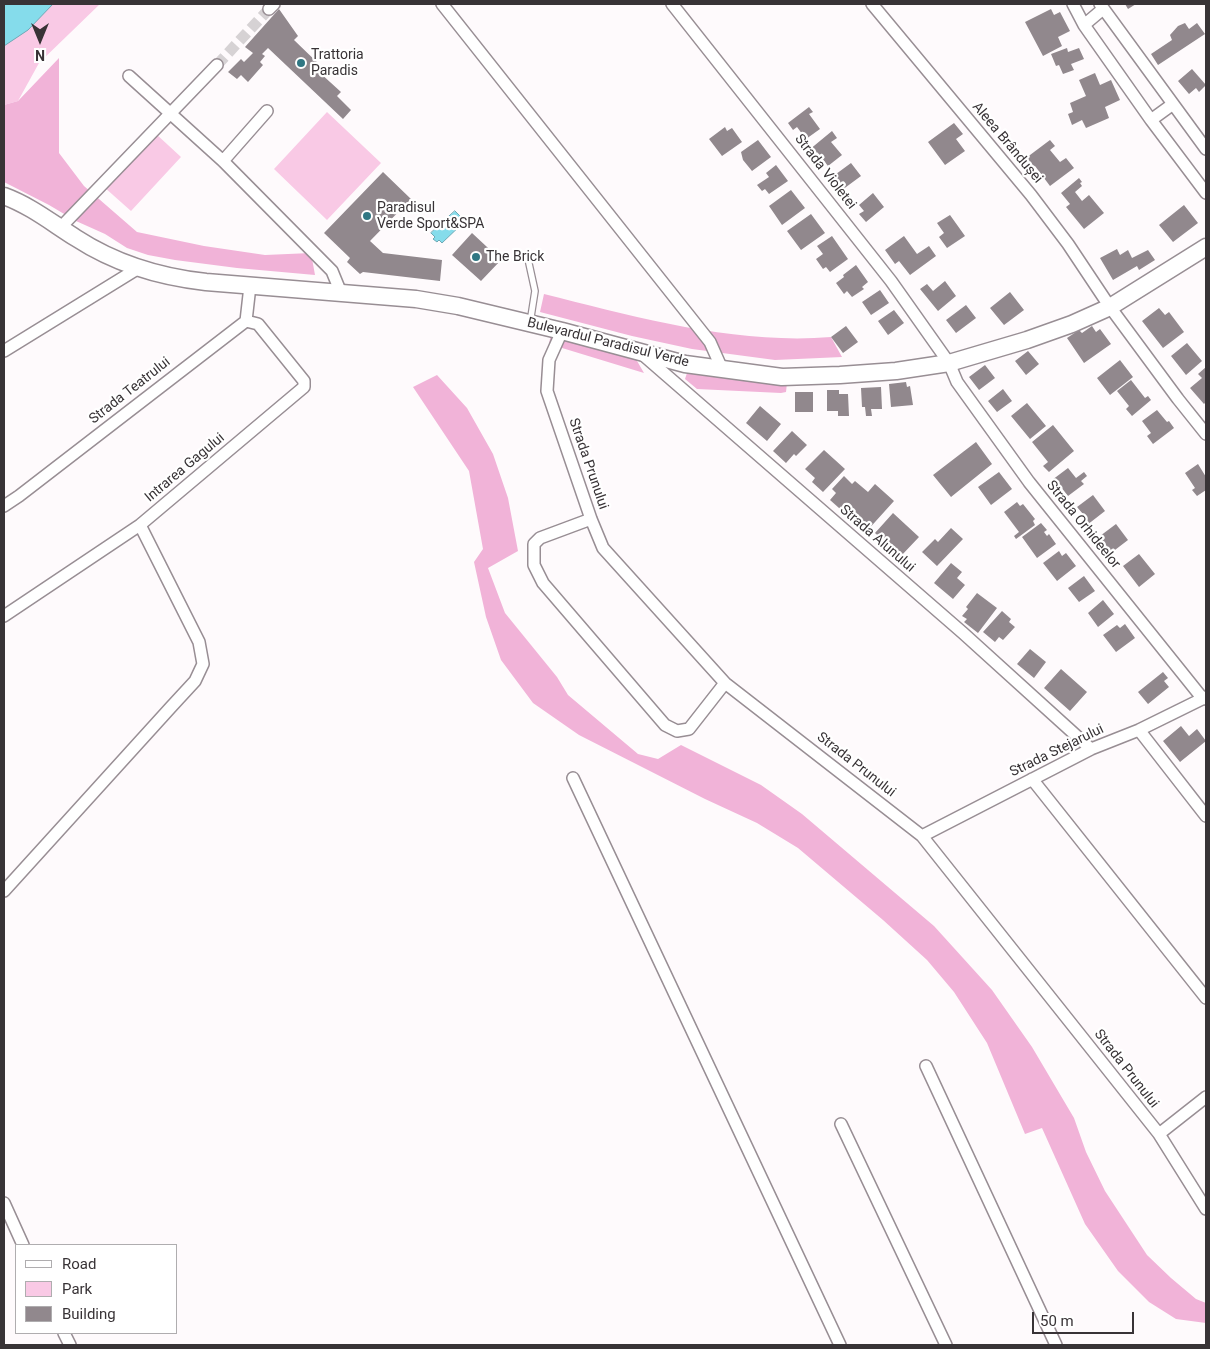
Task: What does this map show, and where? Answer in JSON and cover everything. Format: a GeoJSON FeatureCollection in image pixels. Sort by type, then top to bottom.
{"type":"FeatureCollection","features":[{"type":"Feature","properties":{"kind":"street"},"geometry":{"type":"LineString","coordinates":[[442,4],[710,342],[722,369]]}},
{"type":"Feature","properties":{"kind":"street","name":"Strada Violetei"},"geometry":{"type":"LineString","coordinates":[[672,4],[891,281],[949,363]]}},
{"type":"Feature","properties":{"kind":"street","name":"Aleea Brândușei"},"geometry":{"type":"LineString","coordinates":[[872,4],[1031,195],[1068,244],[1110,307]]}},
{"type":"Feature","properties":{"kind":"street"},"geometry":{"type":"LineString","coordinates":[[1073,4],[1084,25],[1151,120],[1206,193]]}},
{"type":"Feature","properties":{"kind":"street"},"geometry":{"type":"LineString","coordinates":[[1084,25],[1102,7],[1206,149]]}},
{"type":"Feature","properties":{"kind":"street"},"geometry":{"type":"LineString","coordinates":[[61,227],[217,65]]}},
{"type":"Feature","properties":{"kind":"street"},"geometry":{"type":"LineString","coordinates":[[129,76],[223,162],[332,271],[341,293]]}},
{"type":"Feature","properties":{"kind":"street"},"geometry":{"type":"LineString","coordinates":[[1151,120],[1173,104]]}},
{"type":"Feature","properties":{"kind":"street"},"geometry":{"type":"LineString","coordinates":[[223,162],[267,111]]}},
{"type":"Feature","properties":{"kind":"street","name":"Bulevardul Paradisul Verde"},"geometry":{"type":"LineString","coordinates":[[4,196],[34,210],[85,243],[120,262],[137,269],[183,280],[416,299],[458,306],[562,331],[641,354],[685,364],[782,377],[896,371],[949,363],[1028,340],[1072,324],[1110,307],[1206,246]]}},
{"type":"Feature","properties":{"kind":"street"},"geometry":{"type":"LineString","coordinates":[[4,351],[137,269]]}},
{"type":"Feature","properties":{"kind":"street"},"geometry":{"type":"LineString","coordinates":[[246,321],[250,286]]}},
{"type":"Feature","properties":{"kind":"street"},"geometry":{"type":"LineString","coordinates":[[1110,307],[1206,434]]}},
{"type":"Feature","properties":{"kind":"street","name":"Strada Teatrului"},"geometry":{"type":"LineString","coordinates":[[4,506],[246,321]]}},
{"type":"Feature","properties":{"kind":"street","name":"Intrarea Gagului"},"geometry":{"type":"LineString","coordinates":[[4,616],[140,525],[304,387],[304,381],[258,324],[246,321]]}},
{"type":"Feature","properties":{"kind":"street","name":"Strada Prunului"},"geometry":{"type":"LineString","coordinates":[[562,331],[549,360],[547,391],[591,520],[603,548],[725,683],[922,836],[1159,1134],[1206,1209]]}},
{"type":"Feature","properties":{"kind":"street","name":"Strada Alunului"},"geometry":{"type":"LineString","coordinates":[[641,354],[963,633],[1091,749]]}},
{"type":"Feature","properties":{"kind":"street","name":"Strada Orhideelor"},"geometry":{"type":"LineString","coordinates":[[949,363],[957,382],[1029,482],[1205,698]]}},
{"type":"Feature","properties":{"kind":"street"},"geometry":{"type":"LineString","coordinates":[[591,520],[540,538],[534,544],[534,565],[543,583],[665,725],[677,731],[689,729],[725,683]]}},
{"type":"Feature","properties":{"kind":"street"},"geometry":{"type":"LineString","coordinates":[[4,890],[195,681],[204,664],[199,642],[140,525]]}},
{"type":"Feature","properties":{"kind":"street","name":"Strada Stejarului"},"geometry":{"type":"LineString","coordinates":[[922,836],[1091,749],[1139,730],[1205,698]]}},
{"type":"Feature","properties":{"kind":"street"},"geometry":{"type":"LineString","coordinates":[[1139,730],[1206,816]]}},
{"type":"Feature","properties":{"kind":"street"},"geometry":{"type":"LineString","coordinates":[[573,778],[840,1345]]}},
{"type":"Feature","properties":{"kind":"street"},"geometry":{"type":"LineString","coordinates":[[1032,780],[1206,998]]}},
{"type":"Feature","properties":{"kind":"street"},"geometry":{"type":"LineString","coordinates":[[926,1066],[1056,1345]]}},
{"type":"Feature","properties":{"kind":"street"},"geometry":{"type":"LineString","coordinates":[[1159,1134],[1206,1097]]}},
{"type":"Feature","properties":{"kind":"street"},"geometry":{"type":"LineString","coordinates":[[841,1124],[946,1345]]}},
{"type":"Feature","properties":{"kind":"street"},"geometry":{"type":"LineString","coordinates":[[4,1203],[23,1244]]}},
{"type":"Feature","properties":{"kind":"lane"},"geometry":{"type":"LineString","coordinates":[[528,259],[535,291],[530,324]]}},
{"type":"Feature","properties":{"kind":"green space"},"geometry":{"type":"Polygon","coordinates":[[[4,4],[100,4],[39,63],[18,101],[4,105],[4,4]]]}},
{"type":"Feature","properties":{"kind":"green space"},"geometry":{"type":"Polygon","coordinates":[[[327,112],[381,163],[327,220],[274,169],[327,112]]]}},
{"type":"Feature","properties":{"kind":"green space"},"geometry":{"type":"Polygon","coordinates":[[[155,133],[181,157],[131,211],[104,187],[155,133]]]}},
{"type":"Feature","properties":{"kind":"shaded area"},"geometry":{"type":"Polygon","coordinates":[[[59,58],[59,153],[84,186],[137,232],[204,246],[265,255],[311,253],[315,275],[237,268],[148,255],[127,248],[105,234],[76,221],[4,182],[4,105],[18,101],[59,58]]]}},
{"type":"Feature","properties":{"kind":"shaded area"},"geometry":{"type":"Polygon","coordinates":[[[544,294],[650,320],[723,333],[759,337],[831,337],[842,357],[775,360],[692,349],[632,336],[540,312],[544,294]]]}},
{"type":"Feature","properties":{"kind":"shaded area"},"geometry":{"type":"Polygon","coordinates":[[[552,328],[633,354],[644,373],[549,344],[552,328]]]}},
{"type":"Feature","properties":{"kind":"shaded area"},"geometry":{"type":"Polygon","coordinates":[[[688,370],[787,383],[786,392],[697,389],[685,379],[688,370]]]}},
{"type":"Feature","properties":{"kind":"shaded area"},"geometry":{"type":"Polygon","coordinates":[[[437,375],[467,408],[493,454],[508,498],[518,551],[488,568],[505,613],[557,677],[568,695],[638,754],[658,759],[681,745],[761,785],[802,814],[934,926],[992,990],[1032,1047],[1074,1118],[1086,1152],[1105,1191],[1147,1255],[1196,1299],[1206,1303],[1206,1323],[1176,1319],[1149,1302],[1118,1271],[1085,1224],[1042,1128],[1025,1134],[987,1043],[954,992],[927,960],[798,848],[757,823],[705,799],[579,735],[533,703],[501,660],[486,617],[474,562],[483,549],[469,471],[413,387],[437,375]]]}},
{"type":"Feature","properties":{"kind":"water"},"geometry":{"type":"Polygon","coordinates":[[[4,4],[53,4],[28,30],[4,46],[4,4]]]}},
{"type":"Feature","properties":{"kind":"water"},"geometry":{"type":"Polygon","coordinates":[[[455,211],[465,221],[442,243],[439,240],[437,242],[433,239],[435,237],[431,233],[455,211]]]}},
{"type":"Feature","properties":{"kind":"building"},"geometry":{"type":"Polygon","coordinates":[[[1125,4],[1136,4],[1128,9],[1125,4]]]}},
{"type":"Feature","properties":{"kind":"building","name":"Trattoria Paradis"},"geometry":{"type":"Polygon","coordinates":[[[279,9],[298,36],[294,40],[323,68],[319,72],[341,92],[337,96],[351,110],[343,119],[268,48],[262,54],[265,56],[260,62],[263,65],[248,82],[241,75],[237,79],[228,72],[241,59],[244,62],[253,53],[245,47],[279,9]]]}},
{"type":"Feature","properties":{"kind":"building"},"geometry":{"type":"Polygon","coordinates":[[[1051,9],[1054,15],[1060,12],[1070,31],[1058,37],[1062,46],[1043,56],[1025,22],[1051,9]]]}},
{"type":"Feature","properties":{"kind":"building"},"geometry":{"type":"Polygon","coordinates":[[[1185,23],[1189,29],[1197,23],[1205,34],[1158,65],[1151,54],[1172,40],[1170,35],[1178,26],[1185,23]]]}},
{"type":"Feature","properties":{"kind":"building"},"geometry":{"type":"Polygon","coordinates":[[[1067,48],[1068,52],[1079,48],[1084,59],[1071,64],[1074,70],[1063,74],[1059,65],[1056,66],[1051,54],[1067,48]]]}},
{"type":"Feature","properties":{"kind":"building"},"geometry":{"type":"Polygon","coordinates":[[[1192,69],[1206,85],[1199,92],[1196,88],[1189,94],[1178,81],[1192,69]]]}},
{"type":"Feature","properties":{"kind":"building"},"geometry":{"type":"Polygon","coordinates":[[[1095,73],[1100,85],[1111,80],[1120,100],[1105,107],[1109,118],[1086,128],[1082,120],[1072,125],[1068,114],[1073,112],[1070,103],[1086,96],[1079,80],[1095,73]]]}},
{"type":"Feature","properties":{"kind":"building"},"geometry":{"type":"Polygon","coordinates":[[[809,107],[813,112],[809,114],[820,129],[806,139],[797,127],[793,130],[788,123],[809,107]]]}},
{"type":"Feature","properties":{"kind":"building"},"geometry":{"type":"Polygon","coordinates":[[[954,123],[963,134],[956,139],[965,151],[945,165],[928,142],[954,123]]]}},
{"type":"Feature","properties":{"kind":"building"},"geometry":{"type":"Polygon","coordinates":[[[725,127],[727,131],[732,128],[742,142],[722,156],[709,139],[725,127]]]}},
{"type":"Feature","properties":{"kind":"building"},"geometry":{"type":"Polygon","coordinates":[[[832,131],[837,138],[831,142],[842,155],[828,166],[817,152],[813,155],[809,150],[832,131]]]}},
{"type":"Feature","properties":{"kind":"building"},"geometry":{"type":"Polygon","coordinates":[[[758,140],[771,157],[752,171],[743,160],[741,152],[758,140]]]}},
{"type":"Feature","properties":{"kind":"building"},"geometry":{"type":"Polygon","coordinates":[[[1050,140],[1055,146],[1050,150],[1060,162],[1066,158],[1074,168],[1050,186],[1035,166],[1030,171],[1022,161],[1050,140]]]}},
{"type":"Feature","properties":{"kind":"building"},"geometry":{"type":"Polygon","coordinates":[[[851,163],[861,176],[842,190],[832,177],[851,163]]]}},
{"type":"Feature","properties":{"kind":"building"},"geometry":{"type":"Polygon","coordinates":[[[776,165],[788,181],[769,194],[765,189],[762,191],[757,185],[769,177],[766,173],[776,165]]]}},
{"type":"Feature","properties":{"kind":"building","name":"Paradisul Verde Sport&SPA"},"geometry":{"type":"Polygon","coordinates":[[[383,172],[411,199],[370,241],[383,253],[442,260],[440,281],[363,272],[360,274],[347,262],[350,258],[324,233],[383,172]]]}},
{"type":"Feature","properties":{"kind":"building"},"geometry":{"type":"Polygon","coordinates":[[[1079,178],[1082,186],[1075,192],[1082,201],[1089,195],[1104,213],[1084,229],[1066,207],[1070,204],[1061,193],[1079,178]]]}},
{"type":"Feature","properties":{"kind":"building"},"geometry":{"type":"Polygon","coordinates":[[[791,190],[805,208],[782,225],[769,206],[791,190]]]}},
{"type":"Feature","properties":{"kind":"building"},"geometry":{"type":"Polygon","coordinates":[[[873,193],[884,207],[866,222],[859,214],[864,211],[859,205],[873,193]]]}},
{"type":"Feature","properties":{"kind":"building"},"geometry":{"type":"Polygon","coordinates":[[[1184,205],[1198,223],[1173,242],[1159,225],[1184,205]]]}},
{"type":"Feature","properties":{"kind":"building"},"geometry":{"type":"Polygon","coordinates":[[[811,214],[825,233],[801,250],[787,231],[811,214]]]}},
{"type":"Feature","properties":{"kind":"building"},"geometry":{"type":"Polygon","coordinates":[[[950,215],[965,236],[947,248],[939,237],[944,233],[937,223],[950,215]]]}},
{"type":"Feature","properties":{"kind":"building","name":"The Brick"},"geometry":{"type":"Polygon","coordinates":[[[472,233],[501,260],[481,281],[452,255],[472,233]]]}},
{"type":"Feature","properties":{"kind":"building"},"geometry":{"type":"Polygon","coordinates":[[[832,236],[848,259],[830,272],[826,267],[823,269],[816,259],[823,254],[817,246],[832,236]]]}},
{"type":"Feature","properties":{"kind":"building"},"geometry":{"type":"Polygon","coordinates":[[[904,236],[917,254],[929,246],[936,256],[910,275],[899,261],[895,264],[885,250],[904,236]]]}},
{"type":"Feature","properties":{"kind":"building"},"geometry":{"type":"Polygon","coordinates":[[[1117,249],[1120,255],[1128,250],[1132,258],[1148,250],[1155,260],[1139,270],[1137,266],[1113,280],[1100,258],[1117,249]]]}},
{"type":"Feature","properties":{"kind":"building"},"geometry":{"type":"Polygon","coordinates":[[[856,265],[868,282],[862,287],[864,289],[852,297],[847,291],[844,294],[836,283],[856,265]]]}},
{"type":"Feature","properties":{"kind":"building"},"geometry":{"type":"Polygon","coordinates":[[[945,281],[956,296],[938,311],[920,289],[927,284],[933,291],[945,281]]]}},
{"type":"Feature","properties":{"kind":"building"},"geometry":{"type":"Polygon","coordinates":[[[880,290],[889,303],[871,315],[862,302],[880,290]]]}},
{"type":"Feature","properties":{"kind":"building"},"geometry":{"type":"Polygon","coordinates":[[[1010,292],[1024,310],[1004,325],[990,308],[1010,292]]]}},
{"type":"Feature","properties":{"kind":"building"},"geometry":{"type":"Polygon","coordinates":[[[966,305],[976,318],[956,333],[946,320],[966,305]]]}},
{"type":"Feature","properties":{"kind":"building"},"geometry":{"type":"Polygon","coordinates":[[[1159,308],[1165,315],[1169,312],[1184,332],[1163,348],[1142,321],[1159,308]]]}},
{"type":"Feature","properties":{"kind":"building"},"geometry":{"type":"Polygon","coordinates":[[[894,310],[904,323],[888,335],[878,321],[894,310]]]}},
{"type":"Feature","properties":{"kind":"building"},"geometry":{"type":"Polygon","coordinates":[[[846,326],[858,342],[843,353],[831,337],[846,326]]]}},
{"type":"Feature","properties":{"kind":"building"},"geometry":{"type":"Polygon","coordinates":[[[1092,326],[1096,332],[1100,329],[1111,344],[1084,363],[1067,338],[1079,330],[1082,333],[1092,326]]]}},
{"type":"Feature","properties":{"kind":"building"},"geometry":{"type":"Polygon","coordinates":[[[1187,343],[1202,361],[1186,375],[1171,356],[1187,343]]]}},
{"type":"Feature","properties":{"kind":"building"},"geometry":{"type":"Polygon","coordinates":[[[1028,351],[1039,364],[1026,375],[1015,361],[1028,351]]]}},
{"type":"Feature","properties":{"kind":"building"},"geometry":{"type":"Polygon","coordinates":[[[1120,360],[1133,377],[1110,395],[1097,378],[1120,360]]]}},
{"type":"Feature","properties":{"kind":"building"},"geometry":{"type":"Polygon","coordinates":[[[985,365],[995,378],[979,390],[969,377],[985,365]]]}},
{"type":"Feature","properties":{"kind":"building"},"geometry":{"type":"Polygon","coordinates":[[[1206,367],[1206,402],[1204,404],[1190,388],[1202,378],[1198,374],[1206,367]]]}},
{"type":"Feature","properties":{"kind":"building"},"geometry":{"type":"Polygon","coordinates":[[[1131,380],[1145,398],[1148,396],[1151,400],[1132,416],[1126,409],[1129,406],[1117,391],[1131,380]]]}},
{"type":"Feature","properties":{"kind":"building"},"geometry":{"type":"Polygon","coordinates":[[[906,382],[907,387],[910,386],[913,405],[891,407],[889,384],[906,382]]]}},
{"type":"Feature","properties":{"kind":"building"},"geometry":{"type":"Polygon","coordinates":[[[881,387],[882,409],[871,409],[872,416],[866,416],[865,407],[862,407],[861,388],[881,387]]]}},
{"type":"Feature","properties":{"kind":"building"},"geometry":{"type":"Polygon","coordinates":[[[1003,389],[1012,401],[997,412],[988,401],[1003,389]]]}},
{"type":"Feature","properties":{"kind":"building"},"geometry":{"type":"Polygon","coordinates":[[[827,390],[839,390],[839,394],[848,394],[849,416],[838,416],[838,411],[827,411],[827,390]]]}},
{"type":"Feature","properties":{"kind":"building"},"geometry":{"type":"Polygon","coordinates":[[[795,392],[813,392],[813,412],[795,412],[795,392]]]}},
{"type":"Feature","properties":{"kind":"building"},"geometry":{"type":"Polygon","coordinates":[[[1027,403],[1046,426],[1030,439],[1011,416],[1027,403]]]}},
{"type":"Feature","properties":{"kind":"building"},"geometry":{"type":"Polygon","coordinates":[[[760,406],[781,424],[767,441],[746,423],[760,406]]]}},
{"type":"Feature","properties":{"kind":"building"},"geometry":{"type":"Polygon","coordinates":[[[1157,410],[1174,428],[1153,444],[1147,436],[1151,433],[1142,421],[1157,410]]]}},
{"type":"Feature","properties":{"kind":"building"},"geometry":{"type":"Polygon","coordinates":[[[1053,425],[1074,451],[1049,472],[1043,466],[1048,462],[1032,442],[1053,425]]]}},
{"type":"Feature","properties":{"kind":"building"},"geometry":{"type":"Polygon","coordinates":[[[792,431],[807,445],[796,456],[794,454],[786,463],[773,451],[792,431]]]}},
{"type":"Feature","properties":{"kind":"building"},"geometry":{"type":"Polygon","coordinates":[[[976,442],[992,464],[951,497],[933,475],[976,442]]]}},
{"type":"Feature","properties":{"kind":"building"},"geometry":{"type":"Polygon","coordinates":[[[824,450],[845,469],[823,492],[812,482],[815,478],[805,469],[824,450]]]}},
{"type":"Feature","properties":{"kind":"building"},"geometry":{"type":"Polygon","coordinates":[[[1198,464],[1206,477],[1206,490],[1197,496],[1192,490],[1195,488],[1185,473],[1198,464]]]}},
{"type":"Feature","properties":{"kind":"building"},"geometry":{"type":"Polygon","coordinates":[[[1068,468],[1076,478],[1084,472],[1087,476],[1081,481],[1084,484],[1068,496],[1052,480],[1068,468]]]}},
{"type":"Feature","properties":{"kind":"building"},"geometry":{"type":"Polygon","coordinates":[[[999,472],[1012,489],[991,505],[978,487],[999,472]]]}},
{"type":"Feature","properties":{"kind":"building"},"geometry":{"type":"Polygon","coordinates":[[[844,476],[852,484],[855,481],[868,492],[875,484],[894,501],[866,532],[830,500],[836,493],[832,489],[844,476]]]}},
{"type":"Feature","properties":{"kind":"building"},"geometry":{"type":"Polygon","coordinates":[[[1093,495],[1105,511],[1087,525],[1080,516],[1083,514],[1077,507],[1093,495]]]}},
{"type":"Feature","properties":{"kind":"building"},"geometry":{"type":"Polygon","coordinates":[[[1017,502],[1020,506],[1023,504],[1035,519],[1033,521],[1035,525],[1016,539],[1014,536],[1019,532],[1004,512],[1017,502]]]}},
{"type":"Feature","properties":{"kind":"building"},"geometry":{"type":"Polygon","coordinates":[[[893,513],[919,537],[901,556],[875,533],[893,513]]]}},
{"type":"Feature","properties":{"kind":"building"},"geometry":{"type":"Polygon","coordinates":[[[1041,523],[1047,530],[1044,532],[1047,536],[1049,534],[1056,544],[1037,558],[1022,537],[1041,523]]]}},
{"type":"Feature","properties":{"kind":"building"},"geometry":{"type":"Polygon","coordinates":[[[1116,524],[1128,540],[1111,553],[1106,545],[1102,548],[1096,539],[1116,524]]]}},
{"type":"Feature","properties":{"kind":"building"},"geometry":{"type":"Polygon","coordinates":[[[951,528],[963,539],[937,566],[922,552],[935,539],[938,542],[951,528]]]}},
{"type":"Feature","properties":{"kind":"building"},"geometry":{"type":"Polygon","coordinates":[[[1059,551],[1062,556],[1066,553],[1076,566],[1057,581],[1043,563],[1059,551]]]}},
{"type":"Feature","properties":{"kind":"building"},"geometry":{"type":"Polygon","coordinates":[[[1139,554],[1155,574],[1139,587],[1123,566],[1139,554]]]}},
{"type":"Feature","properties":{"kind":"building"},"geometry":{"type":"Polygon","coordinates":[[[951,563],[962,572],[957,578],[965,585],[953,599],[934,583],[951,563]]]}},
{"type":"Feature","properties":{"kind":"building"},"geometry":{"type":"Polygon","coordinates":[[[1084,576],[1095,591],[1079,602],[1068,588],[1084,576]]]}},
{"type":"Feature","properties":{"kind":"building"},"geometry":{"type":"Polygon","coordinates":[[[977,593],[997,608],[978,633],[964,622],[967,619],[962,616],[968,609],[966,607],[977,593]]]}},
{"type":"Feature","properties":{"kind":"building"},"geometry":{"type":"Polygon","coordinates":[[[1103,600],[1114,614],[1098,627],[1088,613],[1103,600]]]}},
{"type":"Feature","properties":{"kind":"building"},"geometry":{"type":"Polygon","coordinates":[[[1002,611],[1011,619],[1009,622],[1015,627],[1003,640],[999,637],[995,642],[983,632],[1002,611]]]}},
{"type":"Feature","properties":{"kind":"building"},"geometry":{"type":"Polygon","coordinates":[[[1125,624],[1135,638],[1116,652],[1103,635],[1117,625],[1120,628],[1125,624]]]}},
{"type":"Feature","properties":{"kind":"building"},"geometry":{"type":"Polygon","coordinates":[[[1030,649],[1046,662],[1034,678],[1017,664],[1030,649]]]}},
{"type":"Feature","properties":{"kind":"building"},"geometry":{"type":"Polygon","coordinates":[[[1061,669],[1087,692],[1070,711],[1044,688],[1061,669]]]}},
{"type":"Feature","properties":{"kind":"building"},"geometry":{"type":"Polygon","coordinates":[[[1163,672],[1168,678],[1164,681],[1169,687],[1148,704],[1138,692],[1163,672]]]}},
{"type":"Feature","properties":{"kind":"building"},"geometry":{"type":"Polygon","coordinates":[[[1181,726],[1189,736],[1197,729],[1206,741],[1180,762],[1163,741],[1181,726]]]}},
{"type":"Feature","properties":{"kind":"tunnel"},"geometry":{"type":"LineString","coordinates":[[217,65],[269,9]]}},
{"type":"Feature","properties":{"kind":"place","name":"Trattoria Paradis"},"geometry":{"type":"Point","coordinates":[301,63]}},
{"type":"Feature","properties":{"kind":"place","name":"Paradisul Verde Sport&SPA"},"geometry":{"type":"Point","coordinates":[367,216]}},
{"type":"Feature","properties":{"kind":"place","name":"The Brick"},"geometry":{"type":"Point","coordinates":[476,257]}}]}
